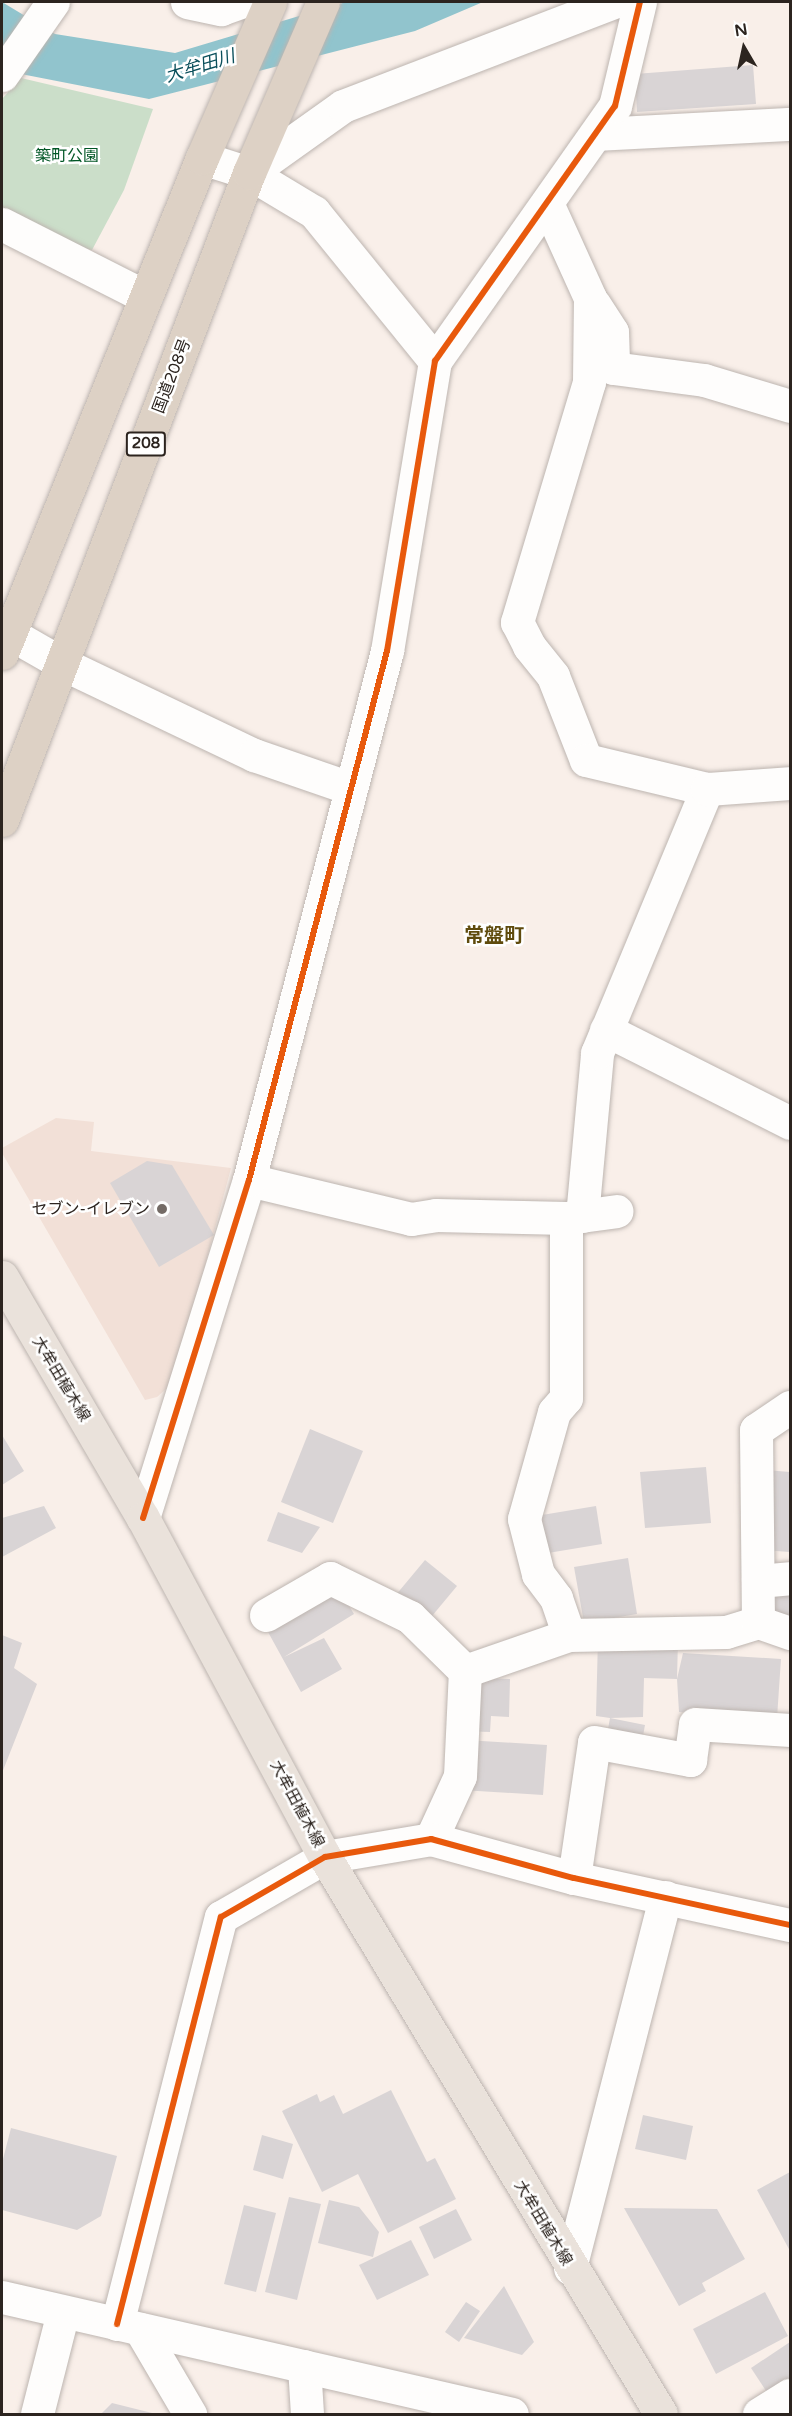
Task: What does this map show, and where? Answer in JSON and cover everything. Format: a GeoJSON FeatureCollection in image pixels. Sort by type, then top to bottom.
{"type":"FeatureCollection","features":[{"type":"Feature","properties":{"kind":"highway","name":"国道208号"},"geometry":{"type":"LineString","coordinates":[[2,820],[249,173],[323,2]]}},
{"type":"Feature","properties":{"kind":"highway"},"geometry":{"type":"LineString","coordinates":[[4,638],[235,82],[257,6]]}},
{"type":"Feature","properties":{"kind":"main road","name":"大牟田植木線"},"geometry":{"type":"LineString","coordinates":[[2,1277],[143,1518],[325,1857],[570,2268],[653,2412]]}},
{"type":"Feature","properties":{"kind":"street"},"geometry":{"type":"LineString","coordinates":[[187,2],[221,9],[257,6]]}},
{"type":"Feature","properties":{"kind":"street"},"geometry":{"type":"LineString","coordinates":[[249,173],[343,106],[614,2]]}},
{"type":"Feature","properties":{"kind":"street"},"geometry":{"type":"LineString","coordinates":[[143,1518],[249,1180],[387,651],[435,361],[615,106],[640,2]]}},
{"type":"Feature","properties":{"kind":"street"},"geometry":{"type":"LineString","coordinates":[[3,74],[48,11]]}},
{"type":"Feature","properties":{"kind":"street"},"geometry":{"type":"LineString","coordinates":[[597,134],[790,124]]}},
{"type":"Feature","properties":{"kind":"street"},"geometry":{"type":"LineString","coordinates":[[202,158],[249,173],[314,212],[435,361]]}},
{"type":"Feature","properties":{"kind":"street"},"geometry":{"type":"LineString","coordinates":[[547,203],[590,298],[612,332],[614,368],[704,380],[790,406]]}},
{"type":"Feature","properties":{"kind":"street"},"geometry":{"type":"LineString","coordinates":[[2,224],[146,297]]}},
{"type":"Feature","properties":{"kind":"street"},"geometry":{"type":"LineString","coordinates":[[590,298],[589,382],[517,622],[552,676],[586,760],[707,789],[790,783]]}},
{"type":"Feature","properties":{"kind":"street"},"geometry":{"type":"LineString","coordinates":[[4,638],[254,755],[350,788]]}},
{"type":"Feature","properties":{"kind":"street"},"geometry":{"type":"LineString","coordinates":[[570,1635],[556,1598],[538,1574],[524,1519],[554,1412],[566,1398],[574,1217],[597,1053],[707,789]]}},
{"type":"Feature","properties":{"kind":"street"},"geometry":{"type":"LineString","coordinates":[[606,1030],[790,1123]]}},
{"type":"Feature","properties":{"kind":"street"},"geometry":{"type":"LineString","coordinates":[[249,1180],[411,1219],[436,1215],[574,1217],[617,1211]]}},
{"type":"Feature","properties":{"kind":"street"},"geometry":{"type":"LineString","coordinates":[[758,1622],[756,1430],[790,1407]]}},
{"type":"Feature","properties":{"kind":"street"},"geometry":{"type":"LineString","coordinates":[[266,1615],[330,1578],[410,1617],[465,1671],[460,1776],[431,1839]]}},
{"type":"Feature","properties":{"kind":"street"},"geometry":{"type":"LineString","coordinates":[[758,1581],[790,1578]]}},
{"type":"Feature","properties":{"kind":"street"},"geometry":{"type":"LineString","coordinates":[[465,1671],[570,1635],[726,1632],[758,1622],[790,1633]]}},
{"type":"Feature","properties":{"kind":"street"},"geometry":{"type":"LineString","coordinates":[[574,1878],[594,1742],[690,1760],[695,1724],[790,1730]]}},
{"type":"Feature","properties":{"kind":"street"},"geometry":{"type":"LineString","coordinates":[[190,2415],[128,2326],[221,1917],[325,1857],[431,1839],[574,1878],[790,1925]]}},
{"type":"Feature","properties":{"kind":"street"},"geometry":{"type":"LineString","coordinates":[[570,2268],[665,1897]]}},
{"type":"Feature","properties":{"kind":"street"},"geometry":{"type":"LineString","coordinates":[[2,2297],[513,2415]]}},
{"type":"Feature","properties":{"kind":"street"},"geometry":{"type":"LineString","coordinates":[[37,2415],[63,2312]]}},
{"type":"Feature","properties":{"kind":"street"},"geometry":{"type":"LineString","coordinates":[[304,2366],[307,2415]]}},
{"type":"Feature","properties":{"kind":"street"},"geometry":{"type":"LineString","coordinates":[[759,2415],[790,2395]]}},
{"type":"Feature","properties":{"kind":"shaded area"},"geometry":{"type":"Polygon","coordinates":[[[56,1118],[94,1122],[91,1151],[231,1168],[174,1382],[157,1397],[145,1400],[2,1153],[2,1148],[56,1118]]]}},
{"type":"Feature","properties":{"kind":"green space","name":"築町公園"},"geometry":{"type":"Polygon","coordinates":[[[21,78],[153,109],[124,190],[92,250],[71,246],[2,209],[2,99],[21,78]]]}},
{"type":"Feature","properties":{"kind":"water","name":"大牟田川"},"geometry":{"type":"Polygon","coordinates":[[[2,2],[55,34],[175,53],[346,2],[483,2],[415,31],[149,99],[21,74],[2,62],[2,2]]]}},
{"type":"Feature","properties":{"kind":"building"},"geometry":{"type":"Polygon","coordinates":[[[753,65],[756,104],[637,112],[635,74],[753,65]]]}},
{"type":"Feature","properties":{"kind":"building","name":"セブン-イレブン"},"geometry":{"type":"Polygon","coordinates":[[[147,1161],[172,1165],[214,1235],[159,1267],[110,1183],[147,1161]]]}},
{"type":"Feature","properties":{"kind":"building"},"geometry":{"type":"Polygon","coordinates":[[[310,1429],[363,1451],[333,1523],[281,1502],[310,1429]]]}},
{"type":"Feature","properties":{"kind":"building"},"geometry":{"type":"Polygon","coordinates":[[[2,1435],[24,1471],[2,1485],[2,1435]]]}},
{"type":"Feature","properties":{"kind":"building"},"geometry":{"type":"Polygon","coordinates":[[[706,1467],[711,1523],[645,1528],[640,1472],[706,1467]]]}},
{"type":"Feature","properties":{"kind":"building"},"geometry":{"type":"Polygon","coordinates":[[[752,1469],[790,1472],[790,1552],[747,1549],[752,1469]]]}},
{"type":"Feature","properties":{"kind":"building"},"geometry":{"type":"Polygon","coordinates":[[[44,1506],[56,1528],[2,1557],[2,1518],[44,1506]]]}},
{"type":"Feature","properties":{"kind":"building"},"geometry":{"type":"Polygon","coordinates":[[[596,1506],[602,1544],[536,1555],[530,1517],[596,1506]]]}},
{"type":"Feature","properties":{"kind":"building"},"geometry":{"type":"Polygon","coordinates":[[[278,1512],[320,1527],[302,1553],[267,1541],[278,1512]]]}},
{"type":"Feature","properties":{"kind":"building"},"geometry":{"type":"Polygon","coordinates":[[[628,1558],[637,1614],[584,1623],[574,1567],[628,1558]]]}},
{"type":"Feature","properties":{"kind":"building"},"geometry":{"type":"Polygon","coordinates":[[[425,1560],[457,1586],[422,1628],[390,1602],[425,1560]]]}},
{"type":"Feature","properties":{"kind":"building"},"geometry":{"type":"Polygon","coordinates":[[[327,1570],[354,1614],[284,1657],[324,1638],[342,1669],[301,1692],[257,1612],[327,1570]]]}},
{"type":"Feature","properties":{"kind":"building"},"geometry":{"type":"Polygon","coordinates":[[[790,1592],[790,1638],[756,1593],[790,1592]]]}},
{"type":"Feature","properties":{"kind":"building"},"geometry":{"type":"Polygon","coordinates":[[[2,1635],[22,1643],[14,1668],[37,1684],[2,1773],[2,1635]]]}},
{"type":"Feature","properties":{"kind":"building"},"geometry":{"type":"Polygon","coordinates":[[[598,1638],[678,1640],[677,1679],[644,1678],[643,1717],[596,1716],[598,1638]]]}},
{"type":"Feature","properties":{"kind":"building"},"geometry":{"type":"Polygon","coordinates":[[[683,1653],[781,1659],[777,1718],[679,1712],[677,1679],[683,1653]]]}},
{"type":"Feature","properties":{"kind":"building"},"geometry":{"type":"Polygon","coordinates":[[[461,1677],[510,1679],[509,1717],[491,1716],[490,1732],[459,1731],[461,1677]]]}},
{"type":"Feature","properties":{"kind":"building"},"geometry":{"type":"Polygon","coordinates":[[[610,1718],[645,1725],[639,1758],[604,1751],[610,1718]]]}},
{"type":"Feature","properties":{"kind":"building"},"geometry":{"type":"Polygon","coordinates":[[[449,1739],[547,1745],[543,1795],[445,1789],[449,1739]]]}},
{"type":"Feature","properties":{"kind":"building"},"geometry":{"type":"Polygon","coordinates":[[[391,2090],[427,2162],[435,2158],[456,2199],[388,2233],[358,2174],[322,2192],[282,2111],[317,2094],[320,2102],[334,2095],[343,2114],[391,2090]]]}},
{"type":"Feature","properties":{"kind":"building"},"geometry":{"type":"Polygon","coordinates":[[[643,2115],[693,2126],[686,2160],[635,2149],[643,2115]]]}},
{"type":"Feature","properties":{"kind":"building"},"geometry":{"type":"Polygon","coordinates":[[[11,2128],[117,2156],[101,2216],[77,2230],[2,2210],[2,2163],[11,2128]]]}},
{"type":"Feature","properties":{"kind":"building"},"geometry":{"type":"Polygon","coordinates":[[[262,2135],[293,2144],[283,2179],[253,2170],[262,2135]]]}},
{"type":"Feature","properties":{"kind":"building"},"geometry":{"type":"Polygon","coordinates":[[[790,2172],[790,2251],[757,2190],[790,2172]]]}},
{"type":"Feature","properties":{"kind":"building"},"geometry":{"type":"Polygon","coordinates":[[[289,2197],[321,2204],[297,2300],[265,2292],[289,2197]]]}},
{"type":"Feature","properties":{"kind":"building"},"geometry":{"type":"Polygon","coordinates":[[[329,2200],[359,2207],[379,2232],[373,2257],[318,2243],[329,2200]]]}},
{"type":"Feature","properties":{"kind":"building"},"geometry":{"type":"Polygon","coordinates":[[[244,2205],[276,2213],[256,2292],[224,2284],[244,2205]]]}},
{"type":"Feature","properties":{"kind":"building"},"geometry":{"type":"Polygon","coordinates":[[[624,2208],[717,2209],[745,2259],[702,2283],[706,2291],[679,2306],[624,2208]]]}},
{"type":"Feature","properties":{"kind":"building"},"geometry":{"type":"Polygon","coordinates":[[[456,2209],[472,2240],[434,2259],[419,2227],[456,2209]]]}},
{"type":"Feature","properties":{"kind":"building"},"geometry":{"type":"Polygon","coordinates":[[[411,2240],[429,2275],[377,2300],[359,2265],[411,2240]]]}},
{"type":"Feature","properties":{"kind":"building"},"geometry":{"type":"Polygon","coordinates":[[[504,2286],[534,2342],[522,2355],[464,2338],[504,2286]]]}},
{"type":"Feature","properties":{"kind":"building"},"geometry":{"type":"Polygon","coordinates":[[[765,2292],[788,2336],[716,2374],[693,2329],[765,2292]]]}},
{"type":"Feature","properties":{"kind":"building"},"geometry":{"type":"Polygon","coordinates":[[[466,2302],[480,2311],[459,2342],[445,2332],[466,2302]]]}},
{"type":"Feature","properties":{"kind":"building"},"geometry":{"type":"Polygon","coordinates":[[[790,2342],[790,2396],[776,2406],[751,2368],[790,2342]]]}},
{"type":"Feature","properties":{"kind":"building"},"geometry":{"type":"Polygon","coordinates":[[[112,2403],[156,2414],[101,2414],[112,2403]]]}},
{"type":"Feature","properties":{"kind":"cycle path"},"geometry":{"type":"LineString","coordinates":[[143,1518],[249,1180],[387,651],[435,361],[615,106],[640,2]]}},
{"type":"Feature","properties":{"kind":"cycle path"},"geometry":{"type":"LineString","coordinates":[[117,2324],[221,1917],[325,1857],[431,1839],[574,1878],[790,1925]]}},
{"type":"Feature","properties":{"kind":"place","name":"セブン-イレブン"},"geometry":{"type":"Point","coordinates":[162,1209]}},
{"type":"Feature","properties":{"kind":"district","name":"常盤町"},"geometry":{"type":"Point","coordinates":[494,936]}}]}
